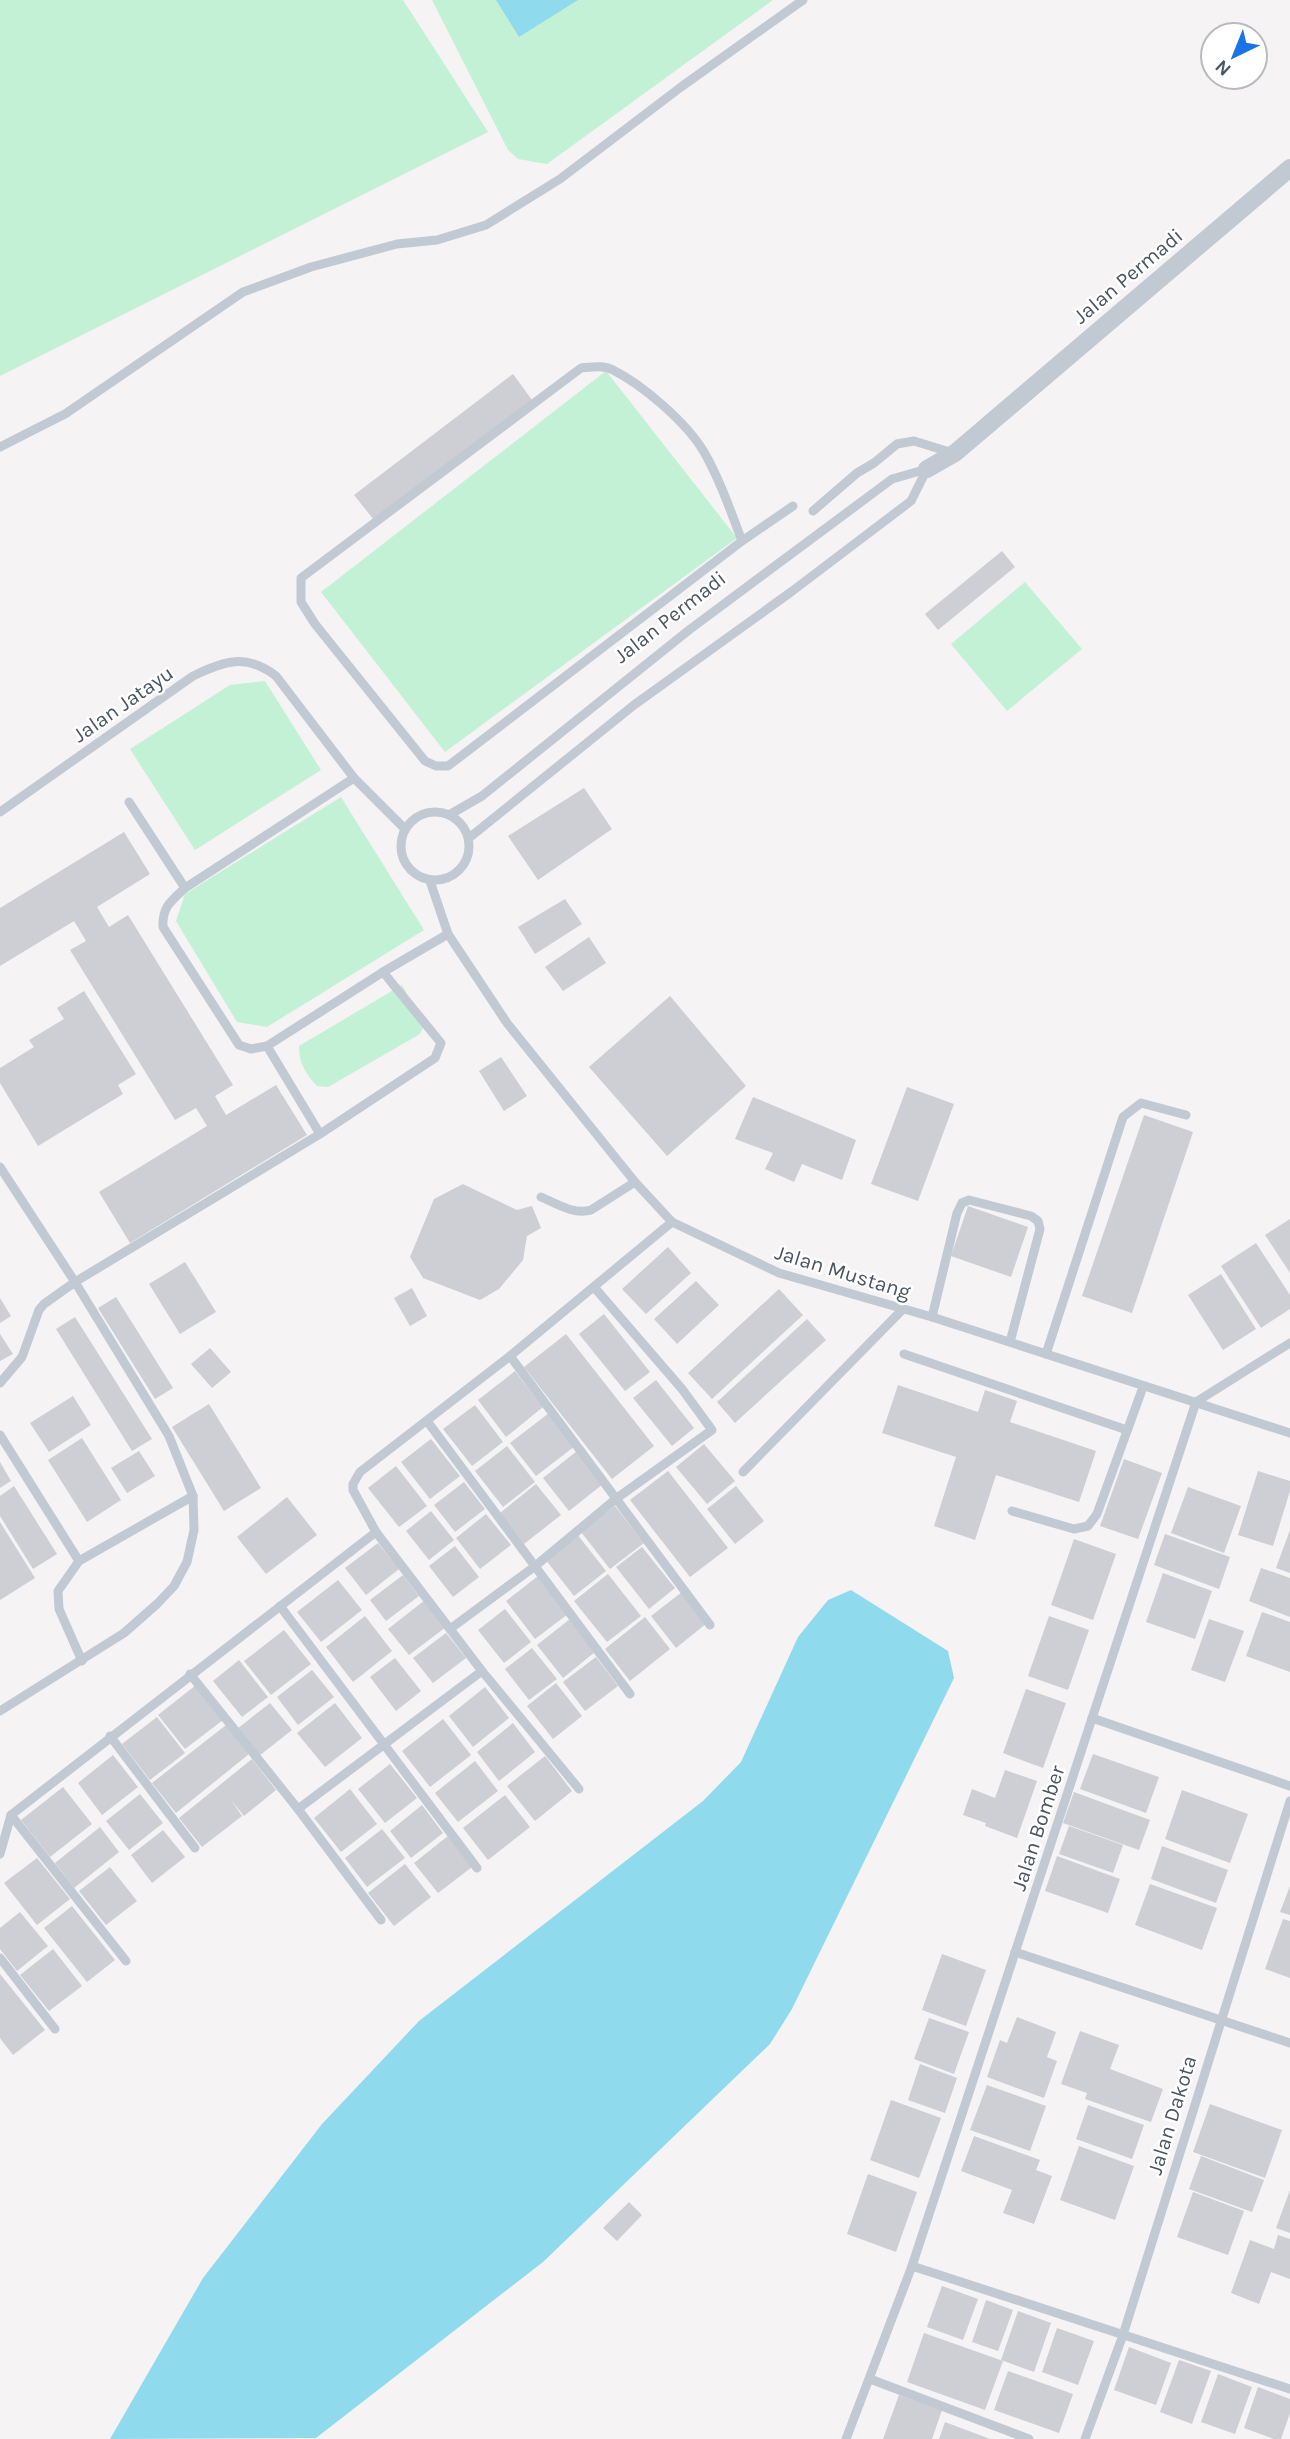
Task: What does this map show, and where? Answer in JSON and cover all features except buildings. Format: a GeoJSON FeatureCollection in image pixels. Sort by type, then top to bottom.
{"type":"FeatureCollection","features":[{"type":"Feature","properties":{"kind":"street","name":"Jalan Permadi"},"geometry":{"type":"LineString","coordinates":[[928,469],[955,453],[1290,168]]}},
{"type":"Feature","properties":{"kind":"lane"},"geometry":{"type":"LineString","coordinates":[[0,447],[65,414],[243,292],[311,267],[397,244],[437,240],[486,225],[560,179],[681,87],[803,0]]}},
{"type":"Feature","properties":{"kind":"lane"},"geometry":{"type":"LineString","coordinates":[[742,541],[703,451],[679,422],[647,393],[612,369],[598,366],[581,368],[301,578],[301,602],[314,624],[425,761],[436,766],[448,766],[742,541],[793,506]]}},
{"type":"Feature","properties":{"kind":"lane"},"geometry":{"type":"LineString","coordinates":[[813,511],[857,473],[897,444],[915,441],[955,453]]}},
{"type":"Feature","properties":{"kind":"lane"},"geometry":{"type":"LineString","coordinates":[[469,838],[634,705],[791,592],[911,501],[928,469]]}},
{"type":"Feature","properties":{"kind":"lane","name":"Jalan Permadi"},"geometry":{"type":"LineString","coordinates":[[449,815],[482,796],[689,630],[892,479],[928,469]]}},
{"type":"Feature","properties":{"kind":"lane","name":"Jalan Jatayu"},"geometry":{"type":"LineString","coordinates":[[0,812],[193,676],[220,663],[241,661],[263,667],[276,676],[354,778]]}},
{"type":"Feature","properties":{"kind":"lane"},"geometry":{"type":"LineString","coordinates":[[405,829],[354,778],[185,888],[168,904],[163,913],[163,927],[239,1045],[251,1049],[267,1046],[448,934]]}},
{"type":"Feature","properties":{"kind":"lane"},"geometry":{"type":"LineString","coordinates":[[129,802],[185,888]]}},
{"type":"Feature","properties":{"kind":"lane"},"geometry":{"type":"LineString","coordinates":[[424,813],[449,815],[459,822],[469,838],[470,852],[465,865],[444,880],[430,881],[417,876],[407,867],[401,855],[401,841],[405,829],[424,813]]}},
{"type":"Feature","properties":{"kind":"lane","name":"Jalan Mustang"},"geometry":{"type":"LineString","coordinates":[[430,881],[448,934],[508,1023],[635,1182],[672,1222],[779,1273],[932,1317],[1290,1433]]}},
{"type":"Feature","properties":{"kind":"lane"},"geometry":{"type":"LineString","coordinates":[[0,1383],[22,1357],[39,1310],[44,1304],[75,1282],[320,1134],[435,1058],[441,1043],[383,972]]}},
{"type":"Feature","properties":{"kind":"lane"},"geometry":{"type":"LineString","coordinates":[[267,1046],[320,1134]]}},
{"type":"Feature","properties":{"kind":"lane"},"geometry":{"type":"LineString","coordinates":[[1046,1354],[1123,1116],[1141,1103],[1186,1115]]}},
{"type":"Feature","properties":{"kind":"lane"},"geometry":{"type":"LineString","coordinates":[[0,1711],[124,1633],[158,1604],[174,1586],[187,1562],[194,1530],[193,1496],[169,1436],[75,1282],[2,1174]]}},
{"type":"Feature","properties":{"kind":"lane"},"geometry":{"type":"LineString","coordinates":[[541,1197],[584,1213],[635,1182]]}},
{"type":"Feature","properties":{"kind":"lane"},"geometry":{"type":"LineString","coordinates":[[932,1317],[957,1213],[962,1203],[970,1200],[1031,1216],[1038,1221],[1040,1229],[1010,1342]]}},
{"type":"Feature","properties":{"kind":"lane"},"geometry":{"type":"LineString","coordinates":[[579,1789],[482,1671],[376,1532],[353,1490],[355,1479],[360,1472],[510,1356],[672,1222]]}},
{"type":"Feature","properties":{"kind":"lane"},"geometry":{"type":"LineString","coordinates":[[450,1629],[534,1567],[617,1498],[712,1430],[682,1390],[594,1287]]}},
{"type":"Feature","properties":{"kind":"lane"},"geometry":{"type":"LineString","coordinates":[[743,1472],[902,1309]]}},
{"type":"Feature","properties":{"kind":"lane"},"geometry":{"type":"LineString","coordinates":[[1196,1402],[1290,1343]]}},
{"type":"Feature","properties":{"kind":"lane"},"geometry":{"type":"LineString","coordinates":[[904,1354],[1127,1430]]}},
{"type":"Feature","properties":{"kind":"lane"},"geometry":{"type":"LineString","coordinates":[[510,1356],[709,1625]]}},
{"type":"Feature","properties":{"kind":"lane"},"geometry":{"type":"LineString","coordinates":[[1012,1511],[1074,1530],[1088,1526],[1097,1514],[1143,1387]]}},
{"type":"Feature","properties":{"kind":"lane","name":"Jalan Bomber"},"geometry":{"type":"LineString","coordinates":[[846,2439],[912,2266],[1196,1402]]}},
{"type":"Feature","properties":{"kind":"lane"},"geometry":{"type":"LineString","coordinates":[[427,1421],[630,1694]]}},
{"type":"Feature","properties":{"kind":"lane"},"geometry":{"type":"LineString","coordinates":[[0,1435],[79,1561]]}},
{"type":"Feature","properties":{"kind":"lane"},"geometry":{"type":"LineString","coordinates":[[82,1661],[57,1601],[58,1591],[79,1561],[193,1496]]}},
{"type":"Feature","properties":{"kind":"lane"},"geometry":{"type":"LineString","coordinates":[[0,1854],[12,1815],[376,1532]]}},
{"type":"Feature","properties":{"kind":"lane"},"geometry":{"type":"LineString","coordinates":[[280,1606],[477,1868]]}},
{"type":"Feature","properties":{"kind":"lane"},"geometry":{"type":"LineString","coordinates":[[298,1810],[482,1671]]}},
{"type":"Feature","properties":{"kind":"lane"},"geometry":{"type":"LineString","coordinates":[[190,1674],[382,1920]]}},
{"type":"Feature","properties":{"kind":"lane"},"geometry":{"type":"LineString","coordinates":[[1092,1718],[1290,1786]]}},
{"type":"Feature","properties":{"kind":"lane"},"geometry":{"type":"LineString","coordinates":[[110,1737],[195,1848]]}},
{"type":"Feature","properties":{"kind":"lane","name":"Jalan Dakota"},"geometry":{"type":"LineString","coordinates":[[1085,2439],[1123,2335],[1290,1801]]}},
{"type":"Feature","properties":{"kind":"lane"},"geometry":{"type":"LineString","coordinates":[[12,1815],[126,1961]]}},
{"type":"Feature","properties":{"kind":"lane"},"geometry":{"type":"LineString","coordinates":[[1016,1952],[1290,2043]]}},
{"type":"Feature","properties":{"kind":"lane"},"geometry":{"type":"LineString","coordinates":[[0,1958],[55,2029]]}},
{"type":"Feature","properties":{"kind":"lane"},"geometry":{"type":"LineString","coordinates":[[912,2266],[1290,2389]]}},
{"type":"Feature","properties":{"kind":"lane"},"geometry":{"type":"LineString","coordinates":[[870,2379],[1029,2439]]}},
{"type":"Feature","properties":{"kind":"green space"},"geometry":{"type":"Polygon","coordinates":[[[0,0],[403,0],[488,132],[0,376],[0,0]]]}},
{"type":"Feature","properties":{"kind":"green space"},"geometry":{"type":"Polygon","coordinates":[[[432,0],[773,0],[547,164],[518,159],[508,150],[432,0]]]}},
{"type":"Feature","properties":{"kind":"green space"},"geometry":{"type":"Polygon","coordinates":[[[606,371],[737,538],[445,752],[321,592],[606,371]]]}},
{"type":"Feature","properties":{"kind":"green space"},"geometry":{"type":"Polygon","coordinates":[[[1025,582],[1082,649],[1007,711],[951,644],[1025,582]]]}},
{"type":"Feature","properties":{"kind":"green space"},"geometry":{"type":"Polygon","coordinates":[[[265,681],[321,770],[195,850],[130,749],[230,685],[265,681]]]}},
{"type":"Feature","properties":{"kind":"green space"},"geometry":{"type":"Polygon","coordinates":[[[341,797],[424,930],[267,1027],[237,1022],[176,921],[185,894],[341,797]]]}},
{"type":"Feature","properties":{"kind":"green space"},"geometry":{"type":"Polygon","coordinates":[[[402,985],[424,1025],[420,1034],[328,1087],[317,1086],[304,1067],[299,1046],[402,985]]]}},
{"type":"Feature","properties":{"kind":"water"},"geometry":{"type":"Polygon","coordinates":[[[496,0],[578,0],[519,37],[496,0]]]}},
{"type":"Feature","properties":{"kind":"water"},"geometry":{"type":"Polygon","coordinates":[[[851,1590],[948,1651],[954,1678],[792,2009],[770,2044],[543,2262],[316,2438],[110,2439],[203,2278],[322,2124],[419,2021],[703,1801],[741,1762],[798,1637],[828,1600],[851,1590]]]}}]}
